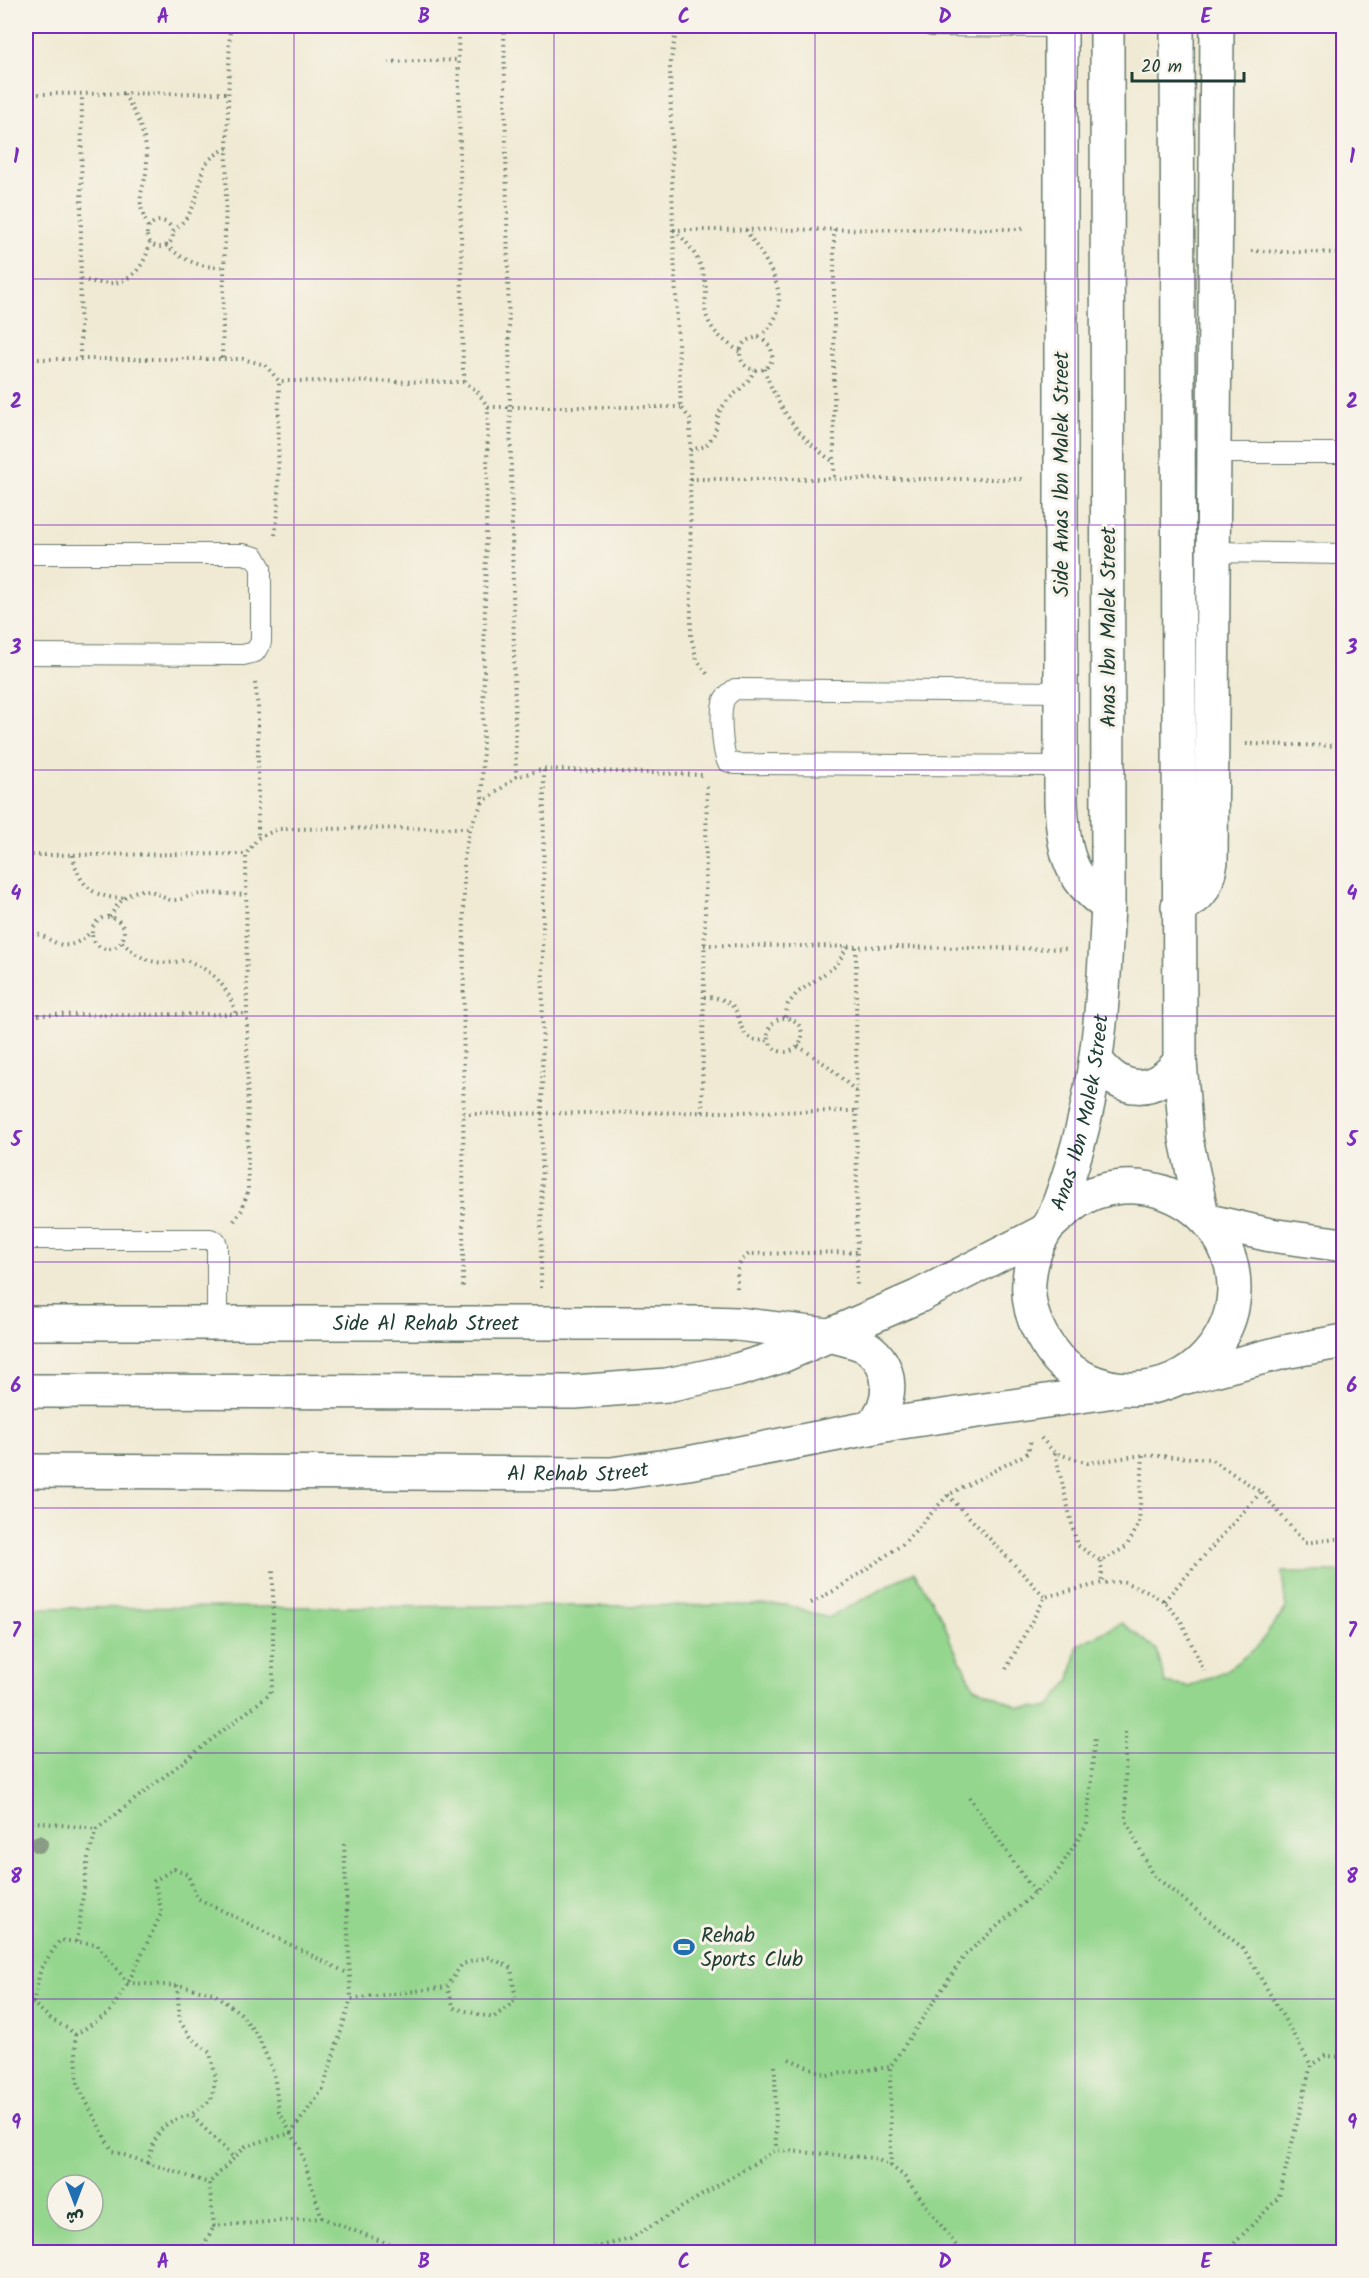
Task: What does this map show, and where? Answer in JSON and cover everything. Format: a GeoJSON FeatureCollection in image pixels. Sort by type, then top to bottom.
{"type":"FeatureCollection","features":[{"type":"Feature","properties":{"kind":"street","name":"Side Anas Ibn Malek Street"},"geometry":{"type":"LineString","coordinates":[[1062,26],[1062,766],[1064,836],[1072,868],[1089,893],[1108,906]]}},
{"type":"Feature","properties":{"kind":"street","name":"Anas Ibn Malek Street"},"geometry":{"type":"LineString","coordinates":[[1049,1227],[1079,1142],[1089,1102],[1096,1060],[1106,949],[1108,906],[1107,26]]}},
{"type":"Feature","properties":{"kind":"street"},"geometry":{"type":"LineString","coordinates":[[1177,26],[1180,1061],[1185,1139],[1205,1218]]}},
{"type":"Feature","properties":{"kind":"street"},"geometry":{"type":"LineString","coordinates":[[1178,906],[1192,902],[1202,891],[1209,877],[1211,862],[1217,26]]}},
{"type":"Feature","properties":{"kind":"street"},"geometry":{"type":"LineString","coordinates":[[1096,1060],[1106,1074],[1121,1084],[1137,1087],[1154,1084],[1169,1075],[1180,1061]]}},
{"type":"Feature","properties":{"kind":"street"},"geometry":{"type":"LineString","coordinates":[[26,1391],[575,1392],[690,1381],[782,1356],[843,1330],[962,1275],[1049,1227],[1073,1204],[1098,1191],[1125,1186],[1153,1188],[1180,1198],[1205,1218],[1223,1244],[1232,1269],[1233,1296],[1228,1322],[1216,1345],[1198,1365],[1176,1379]]}},
{"type":"Feature","properties":{"kind":"street"},"geometry":{"type":"LineString","coordinates":[[1205,1218],[1270,1235],[1344,1245]]}},
{"type":"Feature","properties":{"kind":"street"},"geometry":{"type":"LineString","coordinates":[[1049,1227],[1034,1256],[1029,1281],[1030,1308],[1039,1333],[1054,1355],[1074,1373],[1098,1384],[1124,1389],[1150,1388],[1176,1379],[1284,1352],[1344,1341]]}},
{"type":"Feature","properties":{"kind":"street","name":"Side Al Rehab Street"},"geometry":{"type":"LineString","coordinates":[[26,1323],[541,1322],[737,1324],[843,1330],[854,1341],[877,1356],[885,1369],[888,1381],[887,1401],[879,1419],[870,1428]]}},
{"type":"Feature","properties":{"kind":"street","name":"Al Rehab Street"},"geometry":{"type":"LineString","coordinates":[[26,1472],[611,1474],[688,1463],[870,1428],[1124,1389]]}},
{"type":"Feature","properties":{"kind":"lane"},"geometry":{"type":"LineString","coordinates":[[932,26],[1062,26]]}},
{"type":"Feature","properties":{"kind":"lane"},"geometry":{"type":"LineString","coordinates":[[1214,453],[1344,453]]}},
{"type":"Feature","properties":{"kind":"lane"},"geometry":{"type":"LineString","coordinates":[[1213,552],[1344,554]]}},
{"type":"Feature","properties":{"kind":"lane"},"geometry":{"type":"LineString","coordinates":[[26,554],[243,554],[255,557],[261,568],[261,642],[255,652],[243,655],[26,654]]}},
{"type":"Feature","properties":{"kind":"lane"},"geometry":{"type":"LineString","coordinates":[[1062,692],[735,689],[723,702],[723,753],[727,761],[736,764],[1062,766]]}},
{"type":"Feature","properties":{"kind":"lane"},"geometry":{"type":"LineString","coordinates":[[26,1239],[215,1240],[218,1245],[218,1322]]}},
{"type":"Feature","properties":{"kind":"path"},"geometry":{"type":"LineString","coordinates":[[222,358],[230,26]]}},
{"type":"Feature","properties":{"kind":"path"},"geometry":{"type":"LineString","coordinates":[[458,26],[465,382]]}},
{"type":"Feature","properties":{"kind":"path"},"geometry":{"type":"LineString","coordinates":[[504,26],[516,777]]}},
{"type":"Feature","properties":{"kind":"path"},"geometry":{"type":"LineString","coordinates":[[678,26],[670,66],[673,230],[681,407],[690,419],[691,637],[697,660],[709,677],[728,694]]}},
{"type":"Feature","properties":{"kind":"path"},"geometry":{"type":"LineString","coordinates":[[388,62],[458,60]]}},
{"type":"Feature","properties":{"kind":"path"},"geometry":{"type":"LineString","coordinates":[[26,94],[228,93]]}},
{"type":"Feature","properties":{"kind":"path"},"geometry":{"type":"LineString","coordinates":[[81,358],[82,94]]}},
{"type":"Feature","properties":{"kind":"path"},"geometry":{"type":"LineString","coordinates":[[124,94],[140,125],[145,142],[147,160],[140,203],[148,227],[146,236],[150,243],[157,247],[166,245],[172,240],[173,231],[170,225],[162,221],[154,222],[148,227]]}},
{"type":"Feature","properties":{"kind":"path"},"geometry":{"type":"LineString","coordinates":[[173,231],[190,213],[205,164],[227,148]]}},
{"type":"Feature","properties":{"kind":"path"},"geometry":{"type":"LineString","coordinates":[[834,229],[834,478]]}},
{"type":"Feature","properties":{"kind":"path"},"geometry":{"type":"LineString","coordinates":[[673,230],[1062,229]]}},
{"type":"Feature","properties":{"kind":"path"},"geometry":{"type":"LineString","coordinates":[[673,230],[687,242],[700,265],[706,291],[706,314],[710,325],[717,335],[740,352]]}},
{"type":"Feature","properties":{"kind":"path"},"geometry":{"type":"LineString","coordinates":[[746,230],[775,277],[779,290],[776,317],[758,337],[743,344],[740,352],[741,361],[754,370],[764,369],[770,364],[773,356],[771,347],[758,337]]}},
{"type":"Feature","properties":{"kind":"path"},"geometry":{"type":"LineString","coordinates":[[81,279],[97,284],[112,285],[126,280],[138,270],[146,258],[150,243]]}},
{"type":"Feature","properties":{"kind":"path"},"geometry":{"type":"LineString","coordinates":[[166,245],[187,261],[199,265],[225,267]]}},
{"type":"Feature","properties":{"kind":"path"},"geometry":{"type":"LineString","coordinates":[[1215,250],[1344,252]]}},
{"type":"Feature","properties":{"kind":"path"},"geometry":{"type":"LineString","coordinates":[[26,358],[222,358],[243,359],[265,365],[279,381],[277,532],[270,547],[255,557]]}},
{"type":"Feature","properties":{"kind":"path"},"geometry":{"type":"LineString","coordinates":[[764,369],[785,415],[808,442],[835,462]]}},
{"type":"Feature","properties":{"kind":"path"},"geometry":{"type":"LineString","coordinates":[[690,450],[706,446],[714,433],[720,410],[728,400],[745,387],[754,370]]}},
{"type":"Feature","properties":{"kind":"path"},"geometry":{"type":"LineString","coordinates":[[279,381],[465,382],[477,391],[488,407],[482,803],[470,828],[464,856],[463,1322]]}},
{"type":"Feature","properties":{"kind":"path"},"geometry":{"type":"LineString","coordinates":[[488,407],[681,407]]}},
{"type":"Feature","properties":{"kind":"path"},"geometry":{"type":"LineString","coordinates":[[690,478],[1062,478]]}},
{"type":"Feature","properties":{"kind":"path"},"geometry":{"type":"LineString","coordinates":[[243,655],[255,682],[258,708],[258,838]]}},
{"type":"Feature","properties":{"kind":"path"},"geometry":{"type":"LineString","coordinates":[[1212,743],[1344,746]]}},
{"type":"Feature","properties":{"kind":"path"},"geometry":{"type":"LineString","coordinates":[[482,803],[516,777],[544,769],[707,775],[702,1112]]}},
{"type":"Feature","properties":{"kind":"path"},"geometry":{"type":"LineString","coordinates":[[541,1322],[544,769]]}},
{"type":"Feature","properties":{"kind":"path"},"geometry":{"type":"LineString","coordinates":[[215,1240],[229,1228],[242,1210],[248,1190],[246,854],[258,838],[278,829],[470,828]]}},
{"type":"Feature","properties":{"kind":"path"},"geometry":{"type":"LineString","coordinates":[[26,855],[246,854]]}},
{"type":"Feature","properties":{"kind":"path"},"geometry":{"type":"LineString","coordinates":[[73,855],[76,870],[83,883],[95,893],[109,898],[124,898],[141,891],[151,891],[172,900],[184,899],[195,894],[246,895]]}},
{"type":"Feature","properties":{"kind":"path"},"geometry":{"type":"LineString","coordinates":[[110,917],[124,898]]}},
{"type":"Feature","properties":{"kind":"path"},"geometry":{"type":"LineString","coordinates":[[26,933],[41,936],[61,945],[72,944],[83,940],[100,918],[110,917],[117,919],[123,926],[125,934],[122,942],[116,948],[107,950],[99,947],[93,940],[91,932]]}},
{"type":"Feature","properties":{"kind":"path"},"geometry":{"type":"LineString","coordinates":[[122,942],[144,960],[171,963],[184,960],[208,971],[227,989],[236,1014]]}},
{"type":"Feature","properties":{"kind":"path"},"geometry":{"type":"LineString","coordinates":[[704,945],[1106,949]]}},
{"type":"Feature","properties":{"kind":"path"},"geometry":{"type":"LineString","coordinates":[[785,1017],[788,1004],[797,993],[837,965],[847,947]]}},
{"type":"Feature","properties":{"kind":"path"},"geometry":{"type":"LineString","coordinates":[[843,1330],[857,1252],[856,947]]}},
{"type":"Feature","properties":{"kind":"path"},"geometry":{"type":"LineString","coordinates":[[704,997],[717,997],[728,1001],[736,1011],[743,1032],[749,1039],[756,1042],[769,1040]]}},
{"type":"Feature","properties":{"kind":"path"},"geometry":{"type":"LineString","coordinates":[[26,1015],[246,1014]]}},
{"type":"Feature","properties":{"kind":"path"},"geometry":{"type":"LineString","coordinates":[[785,1017],[799,1024],[802,1032],[802,1040],[791,1052],[782,1052],[774,1048],[769,1040],[771,1025],[777,1019],[785,1017]]}},
{"type":"Feature","properties":{"kind":"path"},"geometry":{"type":"LineString","coordinates":[[798,1047],[828,1066],[856,1091]]}},
{"type":"Feature","properties":{"kind":"path"},"geometry":{"type":"LineString","coordinates":[[463,1114],[856,1111]]}},
{"type":"Feature","properties":{"kind":"path"},"geometry":{"type":"LineString","coordinates":[[737,1324],[737,1268],[742,1259],[749,1254],[857,1252]]}},
{"type":"Feature","properties":{"kind":"path"},"geometry":{"type":"LineString","coordinates":[[811,1603],[837,1589],[903,1544],[948,1495],[1028,1453],[1034,1430],[1055,1453],[1077,1545],[1101,1561]]}},
{"type":"Feature","properties":{"kind":"path"},"geometry":{"type":"LineString","coordinates":[[1055,1453],[1088,1462],[1143,1455],[1210,1459],[1261,1492],[1305,1543],[1344,1538]]}},
{"type":"Feature","properties":{"kind":"path"},"geometry":{"type":"LineString","coordinates":[[1101,1561],[1126,1547],[1139,1524],[1143,1455]]}},
{"type":"Feature","properties":{"kind":"path"},"geometry":{"type":"LineString","coordinates":[[1164,1601],[1261,1492]]}},
{"type":"Feature","properties":{"kind":"path"},"geometry":{"type":"LineString","coordinates":[[948,1495],[1045,1597]]}},
{"type":"Feature","properties":{"kind":"path"},"geometry":{"type":"LineString","coordinates":[[1101,1561],[1102,1583]]}},
{"type":"Feature","properties":{"kind":"path"},"geometry":{"type":"LineString","coordinates":[[77,1942],[88,1857],[97,1829],[270,1694],[273,1681],[273,1569]]}},
{"type":"Feature","properties":{"kind":"path"},"geometry":{"type":"LineString","coordinates":[[1006,1669],[1045,1597],[1102,1583],[1124,1582],[1164,1601],[1181,1621],[1204,1671]]}},
{"type":"Feature","properties":{"kind":"path"},"geometry":{"type":"LineString","coordinates":[[1125,1732],[1126,1820],[1152,1874],[1244,1949],[1311,2065],[1279,2197],[1226,2253]]}},
{"type":"Feature","properties":{"kind":"path"},"geometry":{"type":"LineString","coordinates":[[891,2166],[890,2067],[965,1955],[1056,1874],[1087,1825],[1095,1735]]}},
{"type":"Feature","properties":{"kind":"path"},"geometry":{"type":"LineString","coordinates":[[969,1797],[1035,1893]]}},
{"type":"Feature","properties":{"kind":"path"},"geometry":{"type":"LineString","coordinates":[[26,1821],[97,1829]]}},
{"type":"Feature","properties":{"kind":"path"},"geometry":{"type":"LineString","coordinates":[[209,2183],[246,2146],[291,2133],[323,2089],[351,1999],[344,1844]]}},
{"type":"Feature","properties":{"kind":"path"},"geometry":{"type":"LineString","coordinates":[[75,2035],[109,2013],[128,1983],[162,1912],[154,1881],[174,1869],[188,1875],[197,1898],[350,1975]]}},
{"type":"Feature","properties":{"kind":"path"},"geometry":{"type":"LineString","coordinates":[[26,2006],[33,2002],[41,1968],[60,1940],[97,1944],[128,1983],[177,1985],[213,1993],[240,2013],[258,2036],[274,2074],[279,2112],[300,2148],[322,2218]]}},
{"type":"Feature","properties":{"kind":"path"},"geometry":{"type":"LineString","coordinates":[[351,1999],[447,1987],[462,1964],[489,1957],[511,1968],[516,2000],[493,2018],[454,2007],[447,1987]]}},
{"type":"Feature","properties":{"kind":"path"},"geometry":{"type":"LineString","coordinates":[[148,2163],[154,2138],[177,2118],[191,2115],[211,2100],[216,2078],[210,2053],[190,2037],[180,2022],[177,1985]]}},
{"type":"Feature","properties":{"kind":"path"},"geometry":{"type":"LineString","coordinates":[[33,2002],[52,2020],[75,2035],[78,2086],[112,2151],[209,2183]]}},
{"type":"Feature","properties":{"kind":"path"},"geometry":{"type":"LineString","coordinates":[[1311,2065],[1325,2056],[1344,2057]]}},
{"type":"Feature","properties":{"kind":"path"},"geometry":{"type":"LineString","coordinates":[[789,2059],[827,2075],[890,2067]]}},
{"type":"Feature","properties":{"kind":"path"},"geometry":{"type":"LineString","coordinates":[[775,2066],[776,2150]]}},
{"type":"Feature","properties":{"kind":"path"},"geometry":{"type":"LineString","coordinates":[[191,2115],[234,2158]]}},
{"type":"Feature","properties":{"kind":"path"},"geometry":{"type":"LineString","coordinates":[[577,2253],[630,2239],[776,2150],[874,2158],[891,2166],[904,2176],[961,2253]]}},
{"type":"Feature","properties":{"kind":"path"},"geometry":{"type":"LineString","coordinates":[[201,2253],[214,2226],[209,2183]]}},
{"type":"Feature","properties":{"kind":"path"},"geometry":{"type":"LineString","coordinates":[[214,2226],[322,2218],[409,2253]]}},
{"type":"Feature","properties":{"kind":"green space","name":"Rehab Sports Club"},"geometry":{"type":"Polygon","coordinates":[[[914,1572],[943,1619],[951,1642],[974,1687],[1019,1707],[1048,1708],[1070,1680],[1078,1645],[1122,1623],[1157,1650],[1165,1683],[1189,1687],[1227,1670],[1257,1647],[1286,1608],[1282,1572],[1343,1572],[1343,2252],[26,2252],[26,1608],[788,1605],[828,1618],[914,1572]]]}},
{"type":"Feature","properties":{"kind":"place","name":"Rehab Sports Club"},"geometry":{"type":"Point","coordinates":[684,1947]}}]}
